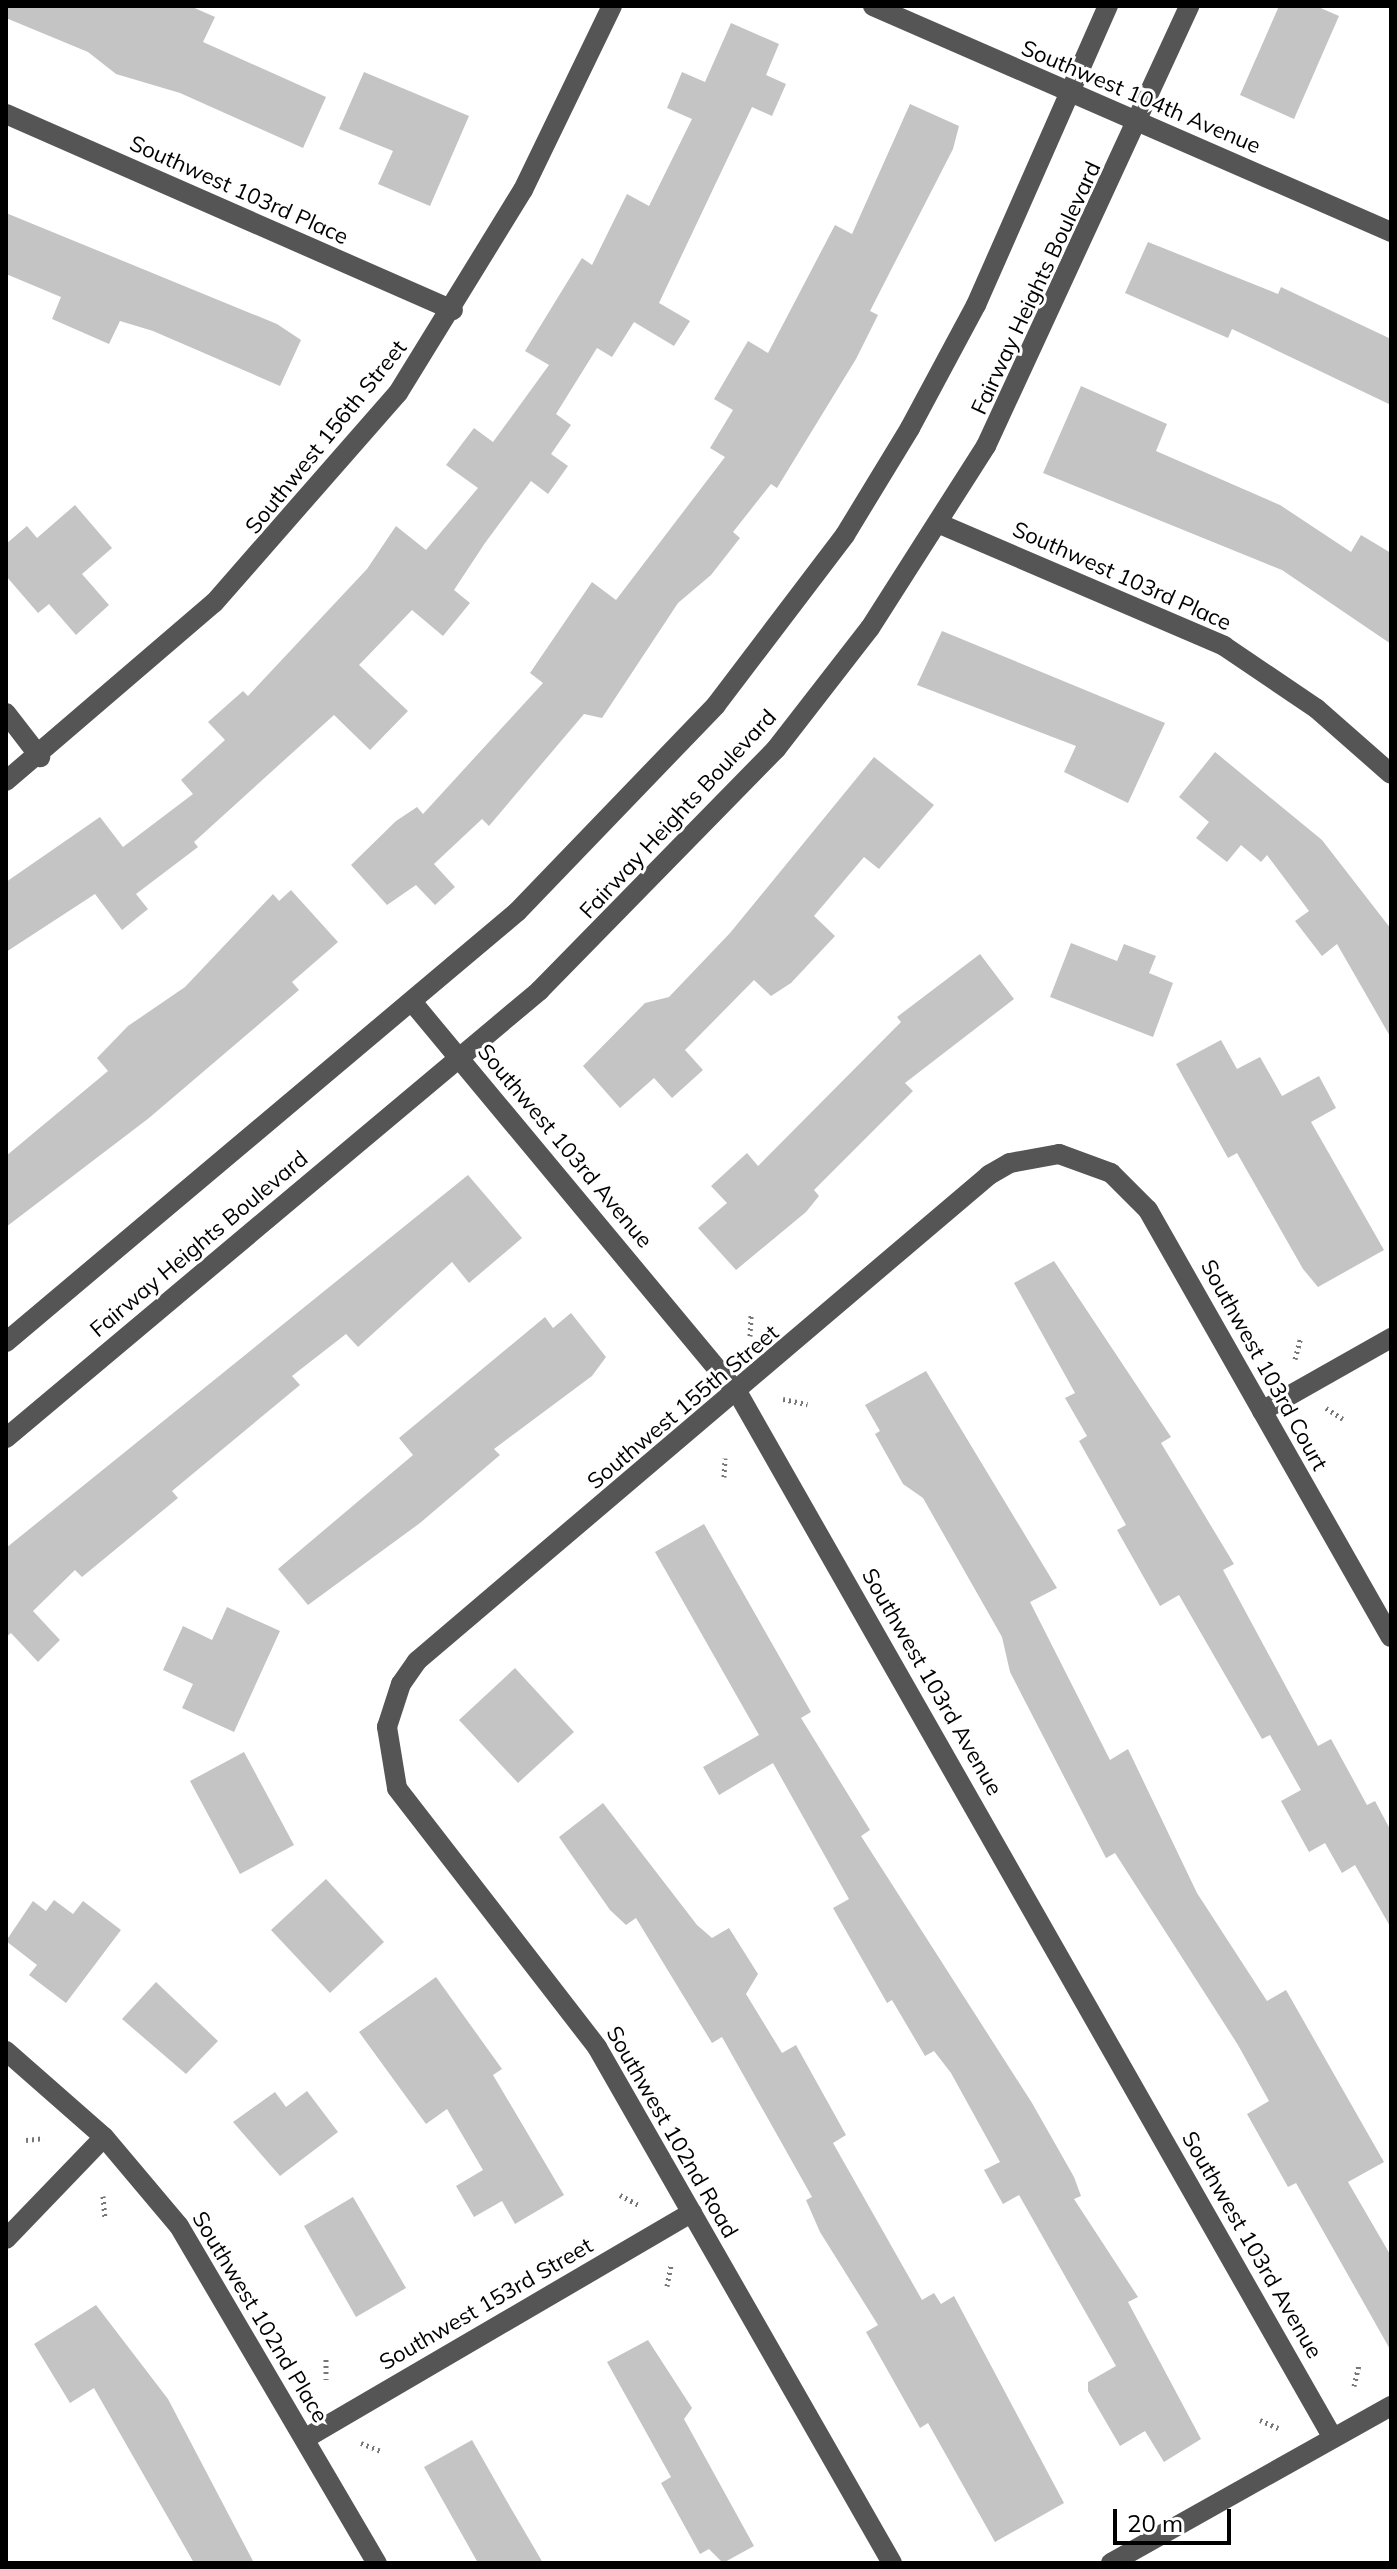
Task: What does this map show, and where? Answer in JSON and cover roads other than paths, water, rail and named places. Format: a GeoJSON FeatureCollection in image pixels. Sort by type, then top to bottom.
{"type":"FeatureCollection","features":[{"type":"Feature","properties":{"kind":"street","name":"Southwest 156th Street"},"geometry":{"type":"LineString","coordinates":[[6,781],[40,757],[252,564],[398,393],[453,310],[530,177],[612,6]]}},
{"type":"Feature","properties":{"kind":"street","name":"Southwest 104th Avenue"},"geometry":{"type":"LineString","coordinates":[[873,6],[1391,232]]}},
{"type":"Feature","properties":{"kind":"street","name":"Fairway Heights Boulevard"},"geometry":{"type":"LineString","coordinates":[[6,1342],[413,1003],[612,821],[795,604],[945,365],[1108,6]]}},
{"type":"Feature","properties":{"kind":"street","name":"Fairway Heights Boulevard"},"geometry":{"type":"LineString","coordinates":[[6,1438],[459,1058],[590,944],[740,789],[870,628],[940,524],[1033,359],[1189,6]]}},
{"type":"Feature","properties":{"kind":"street","name":"Southwest 103rd Place"},"geometry":{"type":"LineString","coordinates":[[6,114],[453,310]]}},
{"type":"Feature","properties":{"kind":"street","name":"Southwest 103rd Place"},"geometry":{"type":"LineString","coordinates":[[940,524],[1224,646],[1317,709],[1391,774]]}},
{"type":"Feature","properties":{"kind":"street"},"geometry":{"type":"LineString","coordinates":[[6,713],[40,757]]}},
{"type":"Feature","properties":{"kind":"street","name":"Southwest 103rd Avenue"},"geometry":{"type":"LineString","coordinates":[[413,1003],[739,1395],[1333,2438]]}},
{"type":"Feature","properties":{"kind":"street","name":"Southwest 155th Street"},"geometry":{"type":"LineString","coordinates":[[386,1744],[391,1707],[417,1661],[739,1395],[989,1175],[1010,1163],[1059,1154]]}},
{"type":"Feature","properties":{"kind":"street","name":"Southwest 103rd Court"},"geometry":{"type":"LineString","coordinates":[[1059,1154],[1111,1173],[1148,1210],[1391,1637]]}},
{"type":"Feature","properties":{"kind":"street"},"geometry":{"type":"LineString","coordinates":[[1262,1411],[1391,1338]]}},
{"type":"Feature","properties":{"kind":"street","name":"Southwest 102nd Road"},"geometry":{"type":"LineString","coordinates":[[386,1744],[405,1801],[579,2022],[692,2212],[892,2563]]}},
{"type":"Feature","properties":{"kind":"street","name":"Southwest 102nd Place"},"geometry":{"type":"LineString","coordinates":[[6,2051],[104,2137],[196,2251],[377,2563]]}},
{"type":"Feature","properties":{"kind":"street"},"geometry":{"type":"LineString","coordinates":[[6,2239],[104,2137]]}},
{"type":"Feature","properties":{"kind":"street","name":"Southwest 153rd Street"},"geometry":{"type":"LineString","coordinates":[[306,2438],[692,2212]]}},
{"type":"Feature","properties":{"kind":"street"},"geometry":{"type":"LineString","coordinates":[[1111,2563],[1391,2406]]}}]}
